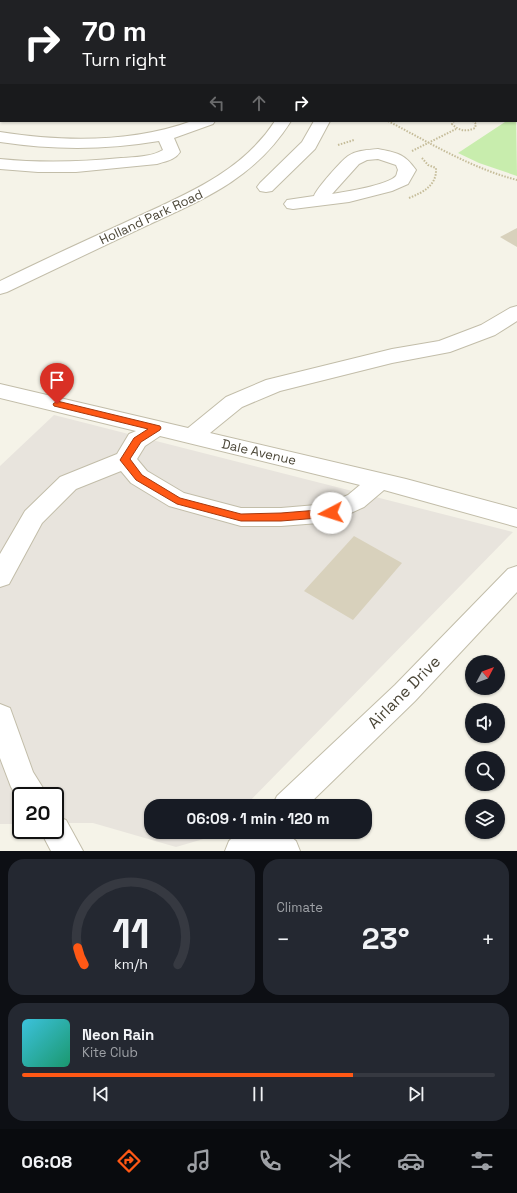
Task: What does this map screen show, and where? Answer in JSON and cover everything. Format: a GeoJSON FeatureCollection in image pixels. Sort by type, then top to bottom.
{"type":"FeatureCollection","features":[{"type":"Feature","properties":{"kind":"street"},"geometry":{"type":"LineString","coordinates":[[0,137],[26,142],[111,142],[164,135],[204,122]]}},
{"type":"Feature","properties":{"kind":"street","name":"Holland Park Road"},"geometry":{"type":"LineString","coordinates":[[0,288],[210,189],[236,173],[269,141],[282,122]]}},
{"type":"Feature","properties":{"kind":"street"},"geometry":{"type":"LineString","coordinates":[[266,187],[309,145],[321,122]]}},
{"type":"Feature","properties":{"kind":"street"},"geometry":{"type":"LineString","coordinates":[[0,164],[73,167],[151,160],[163,157],[172,152],[171,147],[164,135]]}},
{"type":"Feature","properties":{"kind":"street"},"geometry":{"type":"LineString","coordinates":[[293,204],[321,200]]}},
{"type":"Feature","properties":{"kind":"street"},"geometry":{"type":"LineString","coordinates":[[192,436],[234,402],[274,385],[392,356],[443,347],[488,330],[517,312]]}},
{"type":"Feature","properties":{"kind":"street","name":"Dale Avenue"},"geometry":{"type":"LineString","coordinates":[[0,391],[380,481],[517,518]]}},
{"type":"Feature","properties":{"kind":"street"},"geometry":{"type":"LineString","coordinates":[[0,577],[33,517],[68,483],[124,460],[137,440],[157,428]]}},
{"type":"Feature","properties":{"kind":"street"},"geometry":{"type":"LineString","coordinates":[[124,460],[139,477],[177,500],[241,517],[281,517],[331,513],[356,501],[380,481]]}},
{"type":"Feature","properties":{"kind":"street","name":"Airlane Drive"},"geometry":{"type":"LineString","coordinates":[[294,799],[405,693],[517,576]]}},
{"type":"Feature","properties":{"kind":"street"},"geometry":{"type":"LineString","coordinates":[[0,716],[21,778],[26,787]]}},
{"type":"Feature","properties":{"kind":"street"},"geometry":{"type":"LineString","coordinates":[[61,839],[68,851]]}},
{"type":"Feature","properties":{"kind":"street"},"geometry":{"type":"LineString","coordinates":[[240,851],[253,839]]}},
{"type":"Feature","properties":{"kind":"street"},"geometry":{"type":"LineString","coordinates":[[271,839],[285,851]]}},
{"type":"Feature","properties":{"kind":"path"},"geometry":{"type":"LineString","coordinates":[[390,122],[470,164],[501,176],[517,180]]}},
{"type":"Feature","properties":{"kind":"path"},"geometry":{"type":"LineString","coordinates":[[453,122],[452,124],[456,129]]}},
{"type":"Feature","properties":{"kind":"path"},"geometry":{"type":"LineString","coordinates":[[412,151],[456,129],[466,131],[473,129],[476,126],[474,122]]}},
{"type":"Feature","properties":{"kind":"path"},"geometry":{"type":"LineString","coordinates":[[409,198],[426,191],[436,179],[436,168],[428,164]]}},
{"type":"Feature","properties":{"kind":"shaded area"},"geometry":{"type":"Polygon","coordinates":[[[54,415],[513,532],[252,799],[144,799],[144,838],[93,823],[64,823],[64,787],[12,787],[12,824],[0,824],[0,466],[54,415]]]}},
{"type":"Feature","properties":{"kind":"shaded area"},"geometry":{"type":"Polygon","coordinates":[[[148,839],[203,839],[176,847],[148,839]]]}},
{"type":"Feature","properties":{"kind":"green space"},"geometry":{"type":"Polygon","coordinates":[[[505,122],[516,122],[517,176],[479,163],[458,153],[505,122]]]}},
{"type":"Feature","properties":{"kind":"building"},"geometry":{"type":"Polygon","coordinates":[[[517,228],[517,247],[500,237],[517,228]]]}},
{"type":"Feature","properties":{"kind":"building"},"geometry":{"type":"Polygon","coordinates":[[[354,536],[402,563],[353,620],[304,591],[354,536]]]}},
{"type":"Feature","properties":{"kind":"route"},"geometry":{"type":"LineString","coordinates":[[57,404],[157,428],[137,440],[124,460],[139,477],[177,500],[241,517],[281,517],[331,513]]}}]}
